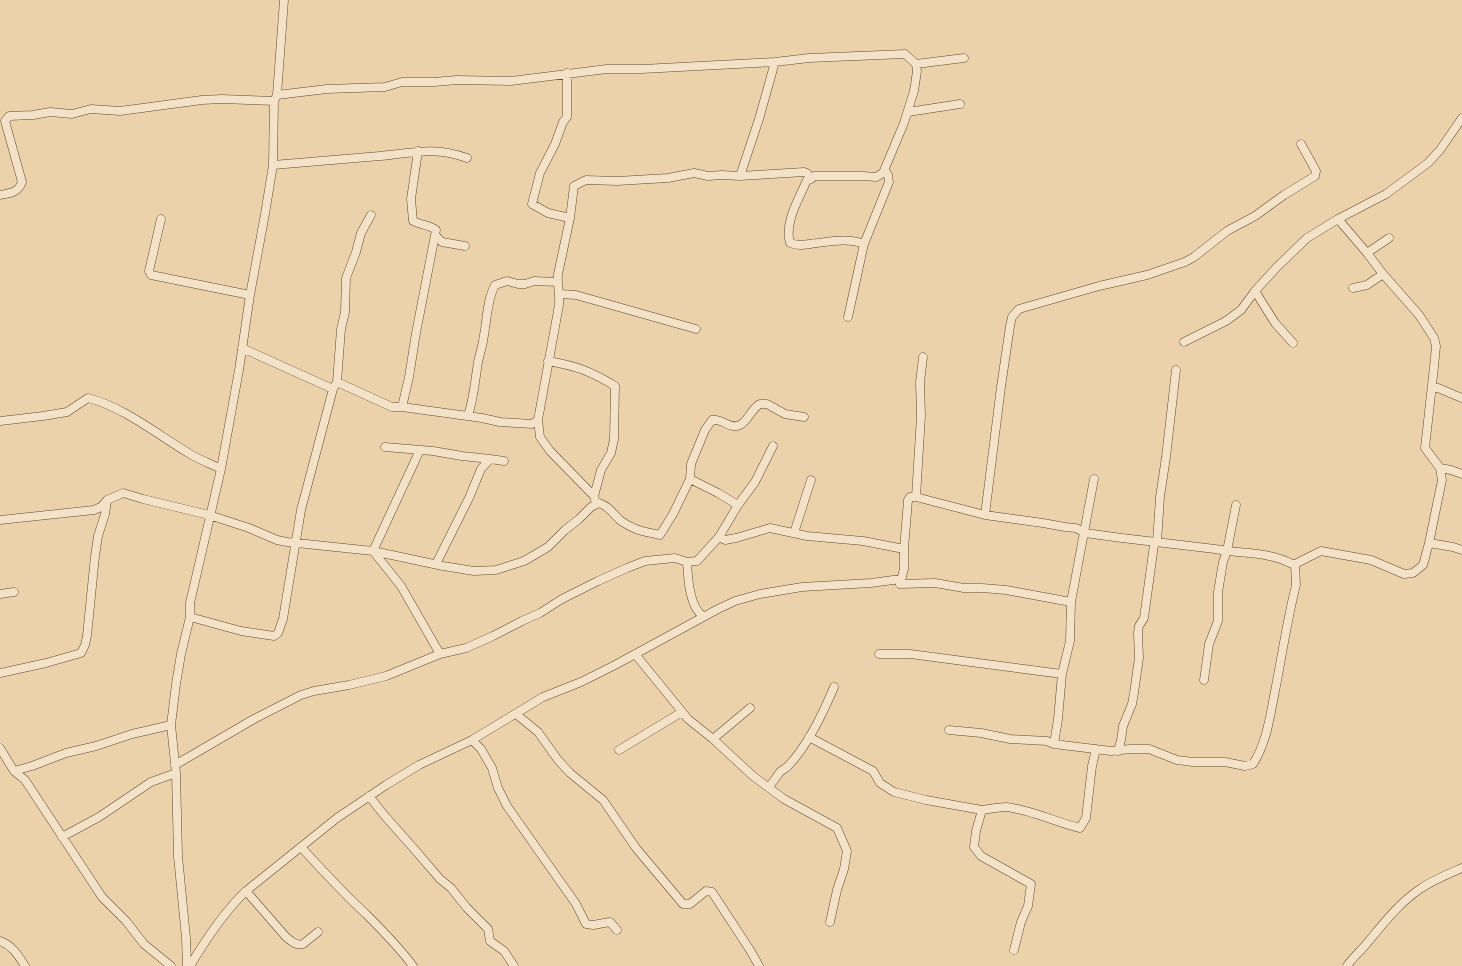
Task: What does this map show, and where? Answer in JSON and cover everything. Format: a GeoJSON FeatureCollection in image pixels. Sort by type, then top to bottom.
{"type":"FeatureCollection","features":[{"type":"Feature","properties":{"kind":"street"},"geometry":{"type":"LineString","coordinates":[[189,966],[178,856],[175,769],[171,725],[184,636],[190,617],[190,603],[221,469],[273,165],[275,98],[284,0]]}},
{"type":"Feature","properties":{"kind":"street"},"geometry":{"type":"LineString","coordinates":[[0,118],[50,112],[72,114],[91,109],[120,111],[202,100],[275,98],[327,89],[385,86],[402,82],[511,81],[607,69],[642,69],[905,54],[916,64],[917,71],[914,91],[908,112],[885,170],[876,177],[814,176],[807,180],[794,209],[788,232],[790,243],[796,245],[853,241],[864,244]]}},
{"type":"Feature","properties":{"kind":"street"},"geometry":{"type":"LineString","coordinates":[[916,64],[964,58]]}},
{"type":"Feature","properties":{"kind":"street"},"geometry":{"type":"LineString","coordinates":[[740,176],[775,62]]}},
{"type":"Feature","properties":{"kind":"street"},"geometry":{"type":"LineString","coordinates":[[567,73],[566,117],[540,173],[532,204],[548,213],[570,218]]}},
{"type":"Feature","properties":{"kind":"street"},"geometry":{"type":"LineString","coordinates":[[908,112],[960,104]]}},
{"type":"Feature","properties":{"kind":"street"},"geometry":{"type":"LineString","coordinates":[[0,195],[16,192],[22,182],[5,121],[9,116]]}},
{"type":"Feature","properties":{"kind":"street"},"geometry":{"type":"LineString","coordinates":[[1184,342],[1226,321],[1241,310],[1277,267],[1307,238],[1338,219],[1386,194],[1428,163],[1440,150],[1462,118]]}},
{"type":"Feature","properties":{"kind":"street"},"geometry":{"type":"LineString","coordinates":[[985,515],[1003,370],[1010,326],[1015,312],[1018,309],[1099,286],[1147,275],[1194,257],[1227,231],[1244,223],[1315,176],[1316,171],[1301,144]]}},
{"type":"Feature","properties":{"kind":"street"},"geometry":{"type":"LineString","coordinates":[[273,165],[437,150],[467,158]]}},
{"type":"Feature","properties":{"kind":"street"},"geometry":{"type":"LineString","coordinates":[[402,407],[436,236],[436,230],[432,227],[413,221],[411,198],[418,151]]}},
{"type":"Feature","properties":{"kind":"street"},"geometry":{"type":"LineString","coordinates":[[848,316],[864,244],[889,182],[885,170]]}},
{"type":"Feature","properties":{"kind":"street"},"geometry":{"type":"LineString","coordinates":[[804,417],[785,414],[767,404],[760,404],[753,409],[739,426],[727,424],[719,419],[712,420],[705,430],[691,464],[690,479],[673,514],[660,535],[634,529],[605,505],[595,500],[550,451],[540,437],[538,420],[555,328],[560,294],[557,282],[570,218],[574,186],[586,180],[618,181],[668,178],[694,173],[708,176],[740,176],[800,171],[807,173],[811,179]]}},
{"type":"Feature","properties":{"kind":"street"},"geometry":{"type":"LineString","coordinates":[[190,617],[241,631],[274,636],[278,633],[283,619],[301,510],[335,386],[341,328],[345,312],[346,278],[361,233],[371,215]]}},
{"type":"Feature","properties":{"kind":"street"},"geometry":{"type":"LineString","coordinates":[[162,219],[149,271],[151,275],[250,295]]}},
{"type":"Feature","properties":{"kind":"street"},"geometry":{"type":"LineString","coordinates":[[900,584],[904,569],[908,500],[910,497],[985,515],[1043,522],[1065,528],[1076,528],[1085,533],[1266,555],[1292,564],[1321,550],[1371,560],[1404,574],[1413,573],[1423,565],[1442,480],[1440,468],[1425,448],[1436,346],[1434,338],[1420,315],[1383,274],[1338,219]]}},
{"type":"Feature","properties":{"kind":"street"},"geometry":{"type":"LineString","coordinates":[[436,236],[442,242],[465,246]]}},
{"type":"Feature","properties":{"kind":"street"},"geometry":{"type":"LineString","coordinates":[[1367,253],[1389,238]]}},
{"type":"Feature","properties":{"kind":"street"},"geometry":{"type":"LineString","coordinates":[[1353,288],[1367,285],[1383,274]]}},
{"type":"Feature","properties":{"kind":"street"},"geometry":{"type":"LineString","coordinates":[[468,416],[474,395],[478,361],[488,310],[495,285],[507,282],[524,284],[557,282]]}},
{"type":"Feature","properties":{"kind":"street"},"geometry":{"type":"LineString","coordinates":[[1255,291],[1275,323],[1293,342]]}},
{"type":"Feature","properties":{"kind":"street"},"geometry":{"type":"LineString","coordinates":[[560,294],[576,295],[696,329]]}},
{"type":"Feature","properties":{"kind":"street"},"geometry":{"type":"LineString","coordinates":[[242,348],[392,407],[468,416],[500,422],[532,424],[538,420]]}},
{"type":"Feature","properties":{"kind":"street"},"geometry":{"type":"LineString","coordinates":[[916,497],[920,382],[923,357]]}},
{"type":"Feature","properties":{"kind":"street"},"geometry":{"type":"LineString","coordinates":[[0,520],[94,510],[101,507],[107,500],[123,493],[209,515],[276,540],[373,551],[474,571],[496,570],[524,561],[548,547],[591,507],[595,500],[601,470],[611,453],[614,439],[615,386],[582,368],[568,364],[548,362]]}},
{"type":"Feature","properties":{"kind":"street"},"geometry":{"type":"LineString","coordinates":[[1118,751],[1124,722],[1132,704],[1139,658],[1139,626],[1144,618],[1150,568],[1156,542],[1176,370]]}},
{"type":"Feature","properties":{"kind":"street"},"geometry":{"type":"LineString","coordinates":[[1432,388],[1438,388],[1462,398]]}},
{"type":"Feature","properties":{"kind":"street"},"geometry":{"type":"LineString","coordinates":[[0,421],[67,412],[88,398],[102,402],[191,454],[221,469]]}},
{"type":"Feature","properties":{"kind":"street"},"geometry":{"type":"LineString","coordinates":[[62,837],[99,817],[151,782],[262,715],[301,695],[386,676],[440,654],[466,648],[493,636],[562,599],[645,561],[681,559],[687,562],[697,561],[719,537],[738,505],[755,482],[773,446]]}},
{"type":"Feature","properties":{"kind":"street"},"geometry":{"type":"LineString","coordinates":[[385,447],[504,460]]}},
{"type":"Feature","properties":{"kind":"street"},"geometry":{"type":"LineString","coordinates":[[373,551],[420,450]]}},
{"type":"Feature","properties":{"kind":"street"},"geometry":{"type":"LineString","coordinates":[[436,564],[469,498],[480,469],[490,459]]}},
{"type":"Feature","properties":{"kind":"street"},"geometry":{"type":"LineString","coordinates":[[1440,468],[1462,474]]}},
{"type":"Feature","properties":{"kind":"street"},"geometry":{"type":"LineString","coordinates":[[690,479],[738,505]]}},
{"type":"Feature","properties":{"kind":"street"},"geometry":{"type":"LineString","coordinates":[[1054,744],[1062,674],[1070,641],[1074,578],[1085,533],[1094,479]]}},
{"type":"Feature","properties":{"kind":"street"},"geometry":{"type":"LineString","coordinates":[[794,533],[811,480]]}},
{"type":"Feature","properties":{"kind":"street"},"geometry":{"type":"LineString","coordinates":[[0,673],[81,653],[87,636],[95,556],[107,500]]}},
{"type":"Feature","properties":{"kind":"street"},"geometry":{"type":"LineString","coordinates":[[1204,680],[1210,644],[1218,621],[1218,592],[1222,562],[1227,551],[1236,505]]}},
{"type":"Feature","properties":{"kind":"street"},"geometry":{"type":"LineString","coordinates":[[719,537],[725,540],[770,528],[794,533],[864,541],[904,549]]}},
{"type":"Feature","properties":{"kind":"street"},"geometry":{"type":"LineString","coordinates":[[1429,542],[1462,550]]}},
{"type":"Feature","properties":{"kind":"street"},"geometry":{"type":"LineString","coordinates":[[373,551],[401,586],[440,654]]}},
{"type":"Feature","properties":{"kind":"street"},"geometry":{"type":"LineString","coordinates":[[687,562],[693,605],[699,614],[703,616]]}},
{"type":"Feature","properties":{"kind":"street"},"geometry":{"type":"LineString","coordinates":[[949,730],[981,733],[1010,739],[1047,741],[1054,744],[1096,749],[1118,751],[1150,749],[1177,760],[1194,762],[1225,762],[1245,766],[1253,764],[1260,754],[1270,717],[1296,585],[1295,564]]}},
{"type":"Feature","properties":{"kind":"street"},"geometry":{"type":"LineString","coordinates":[[189,966],[207,936],[232,904],[338,818],[369,796],[419,766],[472,740],[543,697],[581,682],[703,616],[735,601],[760,594],[802,587],[871,583],[901,579],[900,584]]}},
{"type":"Feature","properties":{"kind":"street"},"geometry":{"type":"LineString","coordinates":[[900,584],[935,583],[964,588],[1016,591],[1071,602]]}},
{"type":"Feature","properties":{"kind":"street"},"geometry":{"type":"LineString","coordinates":[[0,594],[14,592]]}},
{"type":"Feature","properties":{"kind":"street"},"geometry":{"type":"LineString","coordinates":[[635,654],[688,719],[753,776],[784,799],[837,828],[847,851],[830,922]]}},
{"type":"Feature","properties":{"kind":"street"},"geometry":{"type":"LineString","coordinates":[[879,654],[910,654],[1062,674]]}},
{"type":"Feature","properties":{"kind":"street"},"geometry":{"type":"LineString","coordinates":[[768,787],[781,771],[789,765],[809,737],[834,687]]}},
{"type":"Feature","properties":{"kind":"street"},"geometry":{"type":"LineString","coordinates":[[713,739],[750,708]]}},
{"type":"Feature","properties":{"kind":"street"},"geometry":{"type":"LineString","coordinates":[[619,750],[682,712]]}},
{"type":"Feature","properties":{"kind":"street"},"geometry":{"type":"LineString","coordinates":[[516,714],[538,732],[570,773],[603,800],[636,848],[683,904],[690,904],[706,891],[712,892],[759,966]]}},
{"type":"Feature","properties":{"kind":"street"},"geometry":{"type":"LineString","coordinates":[[14,771],[66,753],[171,725]]}},
{"type":"Feature","properties":{"kind":"street"},"geometry":{"type":"LineString","coordinates":[[809,737],[873,771],[880,783],[894,792],[982,810],[1005,807],[1043,815],[1080,828],[1086,818],[1092,766],[1096,749]]}},
{"type":"Feature","properties":{"kind":"street"},"geometry":{"type":"LineString","coordinates":[[472,740],[481,749],[492,768],[498,788],[507,806],[576,904],[586,924],[593,925],[610,922],[617,930]]}},
{"type":"Feature","properties":{"kind":"street"},"geometry":{"type":"LineString","coordinates":[[0,748],[14,771],[25,780],[102,897],[126,921],[144,944],[171,966]]}},
{"type":"Feature","properties":{"kind":"street"},"geometry":{"type":"LineString","coordinates":[[369,796],[414,850],[488,929],[490,941],[504,951],[514,966]]}},
{"type":"Feature","properties":{"kind":"street"},"geometry":{"type":"LineString","coordinates":[[982,810],[974,847],[981,856],[1031,884],[1028,906],[1020,922],[1014,950]]}},
{"type":"Feature","properties":{"kind":"street"},"geometry":{"type":"LineString","coordinates":[[301,847],[402,951],[413,966]]}},
{"type":"Feature","properties":{"kind":"street"},"geometry":{"type":"LineString","coordinates":[[1347,966],[1376,931],[1419,889],[1462,868]]}},
{"type":"Feature","properties":{"kind":"street"},"geometry":{"type":"LineString","coordinates":[[246,891],[293,943],[300,945],[318,932]]}},
{"type":"Feature","properties":{"kind":"street"},"geometry":{"type":"LineString","coordinates":[[0,941],[7,944],[18,954],[25,966]]}}]}
